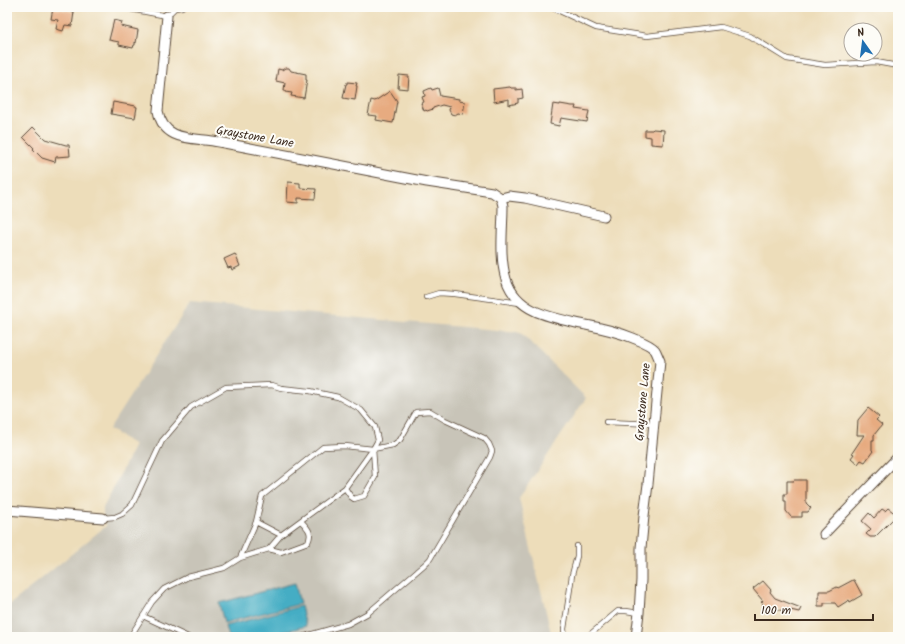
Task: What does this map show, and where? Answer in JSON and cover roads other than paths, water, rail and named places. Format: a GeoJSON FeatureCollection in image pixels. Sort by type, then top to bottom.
{"type":"FeatureCollection","features":[{"type":"Feature","properties":{"kind":"street","name":"Graystone Lane"},"geometry":{"type":"LineString","coordinates":[[168,11],[158,111],[160,121],[166,130],[186,138],[212,141],[427,182],[492,192],[501,198],[503,206],[503,270],[510,288],[521,303],[528,308],[546,316],[611,331],[643,342],[654,349],[657,353],[660,361],[642,542],[639,613],[636,637]]}},
{"type":"Feature","properties":{"kind":"street","name":"Graystone Lane"},"geometry":{"type":"LineString","coordinates":[[501,198],[509,196],[525,198],[604,216]]}},
{"type":"Feature","properties":{"kind":"street"},"geometry":{"type":"LineString","coordinates":[[824,534],[898,457]]}},
{"type":"Feature","properties":{"kind":"street"},"geometry":{"type":"LineString","coordinates":[[7,510],[103,518]]}},
{"type":"Feature","properties":{"kind":"lane"},"geometry":{"type":"LineString","coordinates":[[120,7],[168,11],[182,7]]}},
{"type":"Feature","properties":{"kind":"lane"},"geometry":{"type":"LineString","coordinates":[[551,7],[596,28],[647,36],[721,27],[750,36],[787,59],[825,65],[876,62],[898,66]]}},
{"type":"Feature","properties":{"kind":"lane"},"geometry":{"type":"LineString","coordinates":[[168,11],[175,8]]}},
{"type":"Feature","properties":{"kind":"lane"},"geometry":{"type":"LineString","coordinates":[[426,297],[439,294],[455,294],[521,303]]}},
{"type":"Feature","properties":{"kind":"lane"},"geometry":{"type":"LineString","coordinates":[[103,518],[115,517],[122,514],[132,505],[162,441],[192,406],[226,387],[272,385],[281,388],[338,396],[361,410],[375,427],[378,440],[345,488],[281,535],[269,549]]}},
{"type":"Feature","properties":{"kind":"lane"},"geometry":{"type":"LineString","coordinates":[[240,558],[256,522],[262,496],[323,447],[345,446],[380,449],[393,445],[400,440],[416,412],[430,411],[445,420],[484,438],[489,444],[492,451],[490,457],[430,559],[368,613],[348,624],[302,637]]}},
{"type":"Feature","properties":{"kind":"lane"},"geometry":{"type":"LineString","coordinates":[[606,422],[654,424]]}},
{"type":"Feature","properties":{"kind":"lane"},"geometry":{"type":"LineString","coordinates":[[345,488],[354,499],[364,496],[375,477],[373,449]]}},
{"type":"Feature","properties":{"kind":"lane"},"geometry":{"type":"LineString","coordinates":[[130,637],[152,602],[164,589],[188,577],[224,568],[240,558],[269,549],[281,552],[308,542],[311,536],[309,530],[301,521]]}},
{"type":"Feature","properties":{"kind":"lane"},"geometry":{"type":"LineString","coordinates":[[256,522],[281,535]]}},
{"type":"Feature","properties":{"kind":"lane"},"geometry":{"type":"LineString","coordinates":[[565,637],[564,629],[577,556],[576,546]]}},
{"type":"Feature","properties":{"kind":"lane"},"geometry":{"type":"LineString","coordinates":[[587,637],[618,611],[639,613]]}},
{"type":"Feature","properties":{"kind":"lane"},"geometry":{"type":"LineString","coordinates":[[143,616],[188,637]]}},
{"type":"Feature","properties":{"kind":"water"},"geometry":{"type":"Polygon","coordinates":[[[295,583],[300,604],[224,623],[219,603],[295,583]]]}},
{"type":"Feature","properties":{"kind":"water"},"geometry":{"type":"Polygon","coordinates":[[[301,606],[306,626],[263,637],[228,637],[225,626],[301,606]]]}}]}
